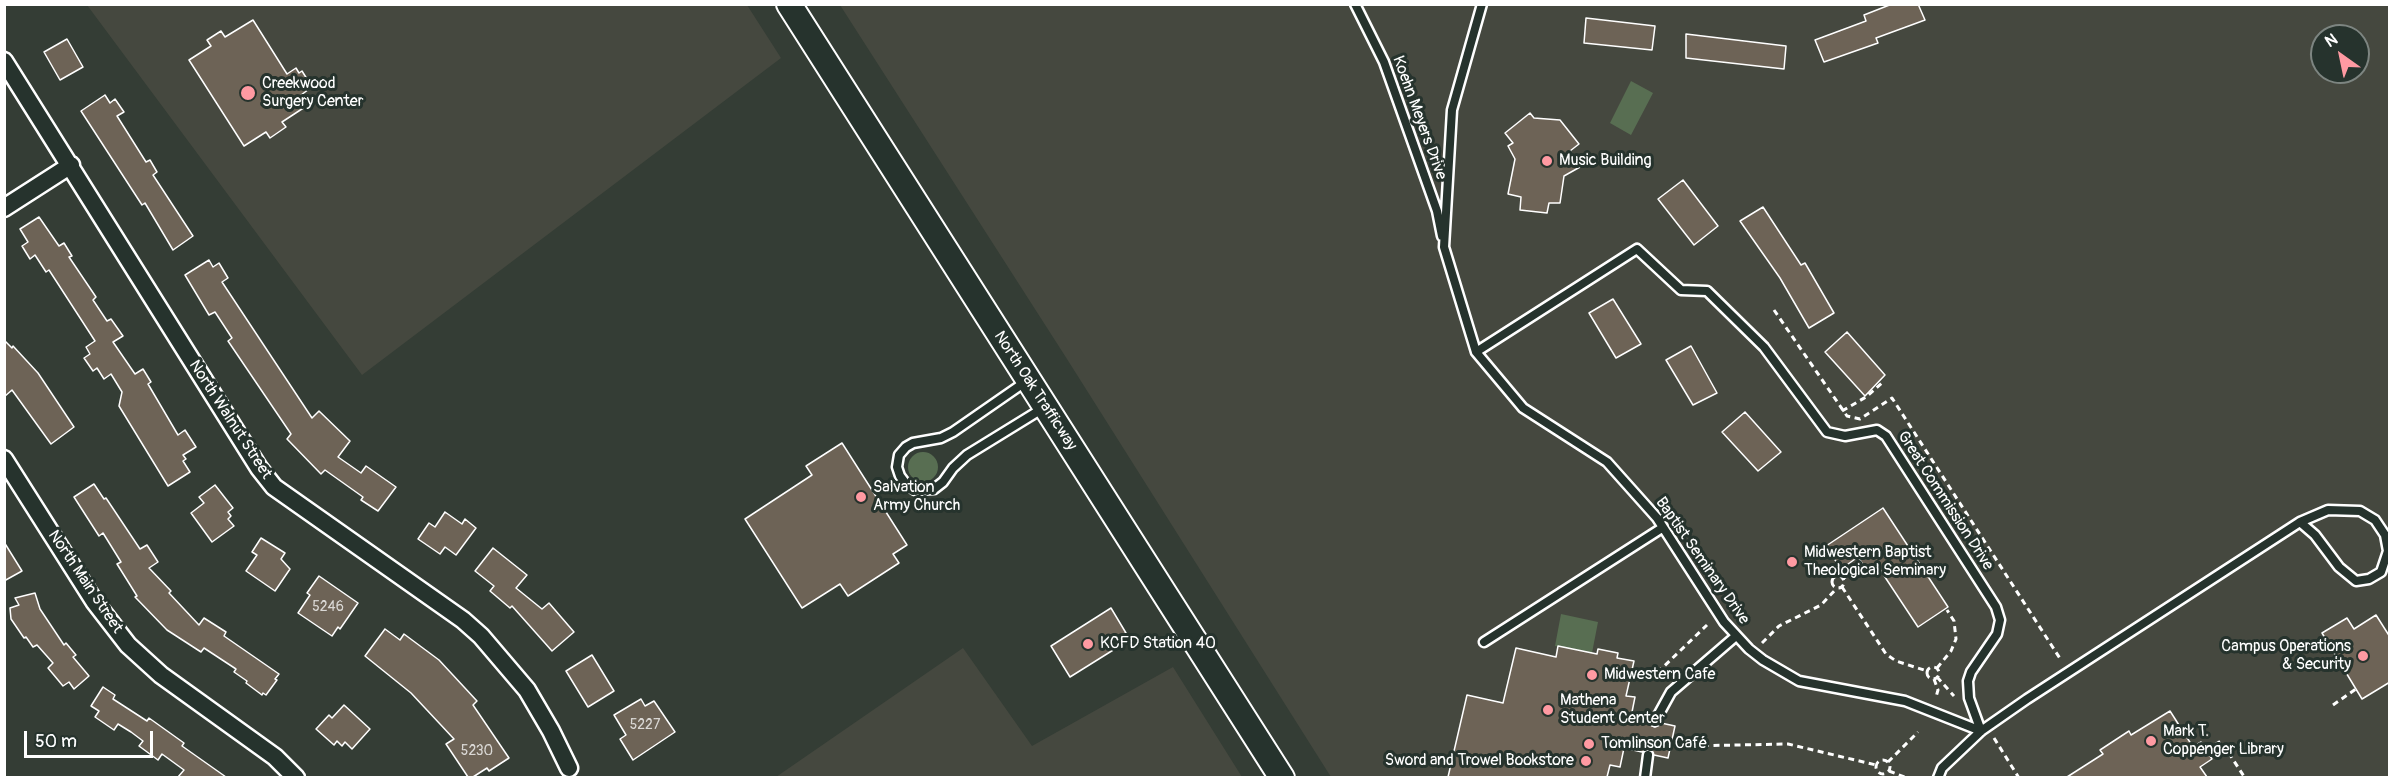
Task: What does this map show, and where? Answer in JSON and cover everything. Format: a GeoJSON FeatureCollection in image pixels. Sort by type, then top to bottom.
{"type":"FeatureCollection","features":[{"type":"Feature","properties":{"kind":"main road","name":"North Oak Trafficway"},"geometry":{"type":"LineString","coordinates":[[789,4],[1282,777]]}},
{"type":"Feature","properties":{"kind":"street","name":"North Walnut Street"},"geometry":{"type":"LineString","coordinates":[[4,61],[259,468],[274,488],[463,620],[481,636],[527,690],[569,768]]}},
{"type":"Feature","properties":{"kind":"street"},"geometry":{"type":"LineString","coordinates":[[4,207],[71,165]]}},
{"type":"Feature","properties":{"kind":"street","name":"North Main Street"},"geometry":{"type":"LineString","coordinates":[[4,459],[94,601],[128,645],[160,675],[275,757],[296,777]]}},
{"type":"Feature","properties":{"kind":"lane","name":"Koehn Meyers Drive"},"geometry":{"type":"LineString","coordinates":[[1354,4],[1384,62],[1437,211],[1444,247]]}},
{"type":"Feature","properties":{"kind":"lane","name":"Baptist Seminary Drive"},"geometry":{"type":"LineString","coordinates":[[1482,4],[1452,110],[1444,247],[1476,352],[1523,408],[1607,462],[1656,518],[1724,622],[1763,660],[1799,681],[1905,701],[1981,731]]}},
{"type":"Feature","properties":{"kind":"lane","name":"Great Commission Drive"},"geometry":{"type":"LineString","coordinates":[[1476,352],[1638,249],[1681,291],[1707,291],[1764,347],[1790,379],[1817,422],[1827,432],[1845,436],[1877,430],[1886,436],[1996,608],[2000,620],[1997,634],[1971,672],[1968,681],[1969,699],[1981,731]]}},
{"type":"Feature","properties":{"kind":"lane"},"geometry":{"type":"LineString","coordinates":[[1028,379],[953,432],[941,438],[914,443],[906,447],[899,454],[897,467],[900,476],[915,490],[934,489],[944,482],[953,468],[967,455],[1045,406]]}},
{"type":"Feature","properties":{"kind":"lane"},"geometry":{"type":"LineString","coordinates":[[1938,777],[1942,768],[1981,731],[2300,522],[2328,510],[2360,511],[2375,520],[2385,535],[2388,551],[2381,572],[2369,579],[2356,581],[2339,567],[2314,535],[2300,522]]}},
{"type":"Feature","properties":{"kind":"lane"},"geometry":{"type":"LineString","coordinates":[[1484,642],[1662,528]]}},
{"type":"Feature","properties":{"kind":"lane"},"geometry":{"type":"LineString","coordinates":[[1655,721],[1671,693],[1736,636]]}},
{"type":"Feature","properties":{"kind":"lane"},"geometry":{"type":"LineString","coordinates":[[1645,777],[1648,754]]}},
{"type":"Feature","properties":{"kind":"path"},"geometry":{"type":"LineString","coordinates":[[1842,411],[1866,397],[1882,383]]}},
{"type":"Feature","properties":{"kind":"path"},"geometry":{"type":"LineString","coordinates":[[1761,645],[1779,626],[1821,605],[1839,587],[1844,578],[1863,565]]}},
{"type":"Feature","properties":{"kind":"path"},"geometry":{"type":"LineString","coordinates":[[1844,578],[1838,575],[1832,579],[1833,585],[1839,587],[1886,654],[1896,661],[1928,671]]}},
{"type":"Feature","properties":{"kind":"path"},"geometry":{"type":"LineString","coordinates":[[1937,668],[1951,651],[1956,639],[1954,621],[1947,610]]}},
{"type":"Feature","properties":{"kind":"path"},"geometry":{"type":"LineString","coordinates":[[1668,682],[1658,672],[1707,626]]}},
{"type":"Feature","properties":{"kind":"path"},"geometry":{"type":"LineString","coordinates":[[1928,671],[1932,667],[1937,668]]}},
{"type":"Feature","properties":{"kind":"path"},"geometry":{"type":"LineString","coordinates":[[1936,697],[1938,690],[1936,678],[1939,672],[1937,668]]}},
{"type":"Feature","properties":{"kind":"path"},"geometry":{"type":"LineString","coordinates":[[1928,671],[1929,677],[1936,678],[1954,696]]}},
{"type":"Feature","properties":{"kind":"path"},"geometry":{"type":"LineString","coordinates":[[2333,705],[2356,689]]}},
{"type":"Feature","properties":{"kind":"path"},"geometry":{"type":"LineString","coordinates":[[1888,762],[1918,732]]}},
{"type":"Feature","properties":{"kind":"path"},"geometry":{"type":"LineString","coordinates":[[1994,738],[2019,777]]}},
{"type":"Feature","properties":{"kind":"path"},"geometry":{"type":"LineString","coordinates":[[2206,750],[2221,741],[2245,777]]}},
{"type":"Feature","properties":{"kind":"path"},"geometry":{"type":"LineString","coordinates":[[1672,742],[1688,746],[1788,744],[1876,765]]}},
{"type":"Feature","properties":{"kind":"path"},"geometry":{"type":"LineString","coordinates":[[1876,765],[1881,760],[1888,762]]}},
{"type":"Feature","properties":{"kind":"path"},"geometry":{"type":"LineString","coordinates":[[1888,762],[1889,771]]}},
{"type":"Feature","properties":{"kind":"path"},"geometry":{"type":"LineString","coordinates":[[1876,765],[1877,772],[1883,776],[1889,771]]}},
{"type":"Feature","properties":{"kind":"path"},"geometry":{"type":"LineString","coordinates":[[1889,771],[1907,777]]}},
{"type":"Feature","properties":{"kind":"shaded area"},"geometry":{"type":"Polygon","coordinates":[[[87,5],[747,5],[781,58],[362,375],[87,5]]]}},
{"type":"Feature","properties":{"kind":"shaded area","name":"Midwestern Baptist Theological Seminary"},"geometry":{"type":"Polygon","coordinates":[[[840,5],[2389,5],[2389,777],[1331,777],[840,5]]]}},
{"type":"Feature","properties":{"kind":"shaded area"},"geometry":{"type":"Polygon","coordinates":[[[963,648],[1032,746],[1173,667],[1242,777],[776,777],[963,648]]]}},
{"type":"Feature","properties":{"kind":"green space"},"geometry":{"type":"Polygon","coordinates":[[[1631,81],[1653,93],[1631,135],[1610,123],[1631,81]]]}},
{"type":"Feature","properties":{"kind":"green space"},"geometry":{"type":"Polygon","coordinates":[[[923,452],[934,456],[938,467],[934,478],[923,482],[912,478],[908,467],[912,456],[923,452]]]}},
{"type":"Feature","properties":{"kind":"green space"},"geometry":{"type":"Polygon","coordinates":[[[1561,614],[1598,622],[1592,653],[1555,646],[1561,614]]]}},
{"type":"Feature","properties":{"kind":"building"},"geometry":{"type":"Polygon","coordinates":[[[1892,4],[1918,4],[1925,20],[1876,38],[1878,43],[1824,62],[1815,40],[1866,21],[1864,15],[1892,4]]]}},
{"type":"Feature","properties":{"kind":"building"},"geometry":{"type":"Polygon","coordinates":[[[1586,18],[1655,26],[1652,50],[1584,43],[1586,18]]]}},
{"type":"Feature","properties":{"kind":"building"},"geometry":{"type":"Polygon","coordinates":[[[253,20],[287,74],[296,68],[299,73],[302,71],[312,87],[301,95],[308,105],[282,122],[286,127],[270,138],[266,132],[244,146],[189,60],[211,46],[207,40],[221,31],[225,37],[253,20]]]}},
{"type":"Feature","properties":{"kind":"building"},"geometry":{"type":"Polygon","coordinates":[[[1686,34],[1786,46],[1784,69],[1686,58],[1686,34]]]}},
{"type":"Feature","properties":{"kind":"building"},"geometry":{"type":"Polygon","coordinates":[[[67,39],[83,67],[60,80],[44,52],[67,39]]]}},
{"type":"Feature","properties":{"kind":"building"},"geometry":{"type":"Polygon","coordinates":[[[105,95],[110,103],[115,99],[124,112],[117,116],[146,162],[150,160],[157,172],[153,175],[193,236],[173,250],[145,203],[142,205],[81,111],[105,95]]]}},
{"type":"Feature","properties":{"kind":"building","name":"Music Building"},"geometry":{"type":"Polygon","coordinates":[[[1530,113],[1534,118],[1560,120],[1579,144],[1570,151],[1580,167],[1564,176],[1560,203],[1549,203],[1547,213],[1520,210],[1521,197],[1508,194],[1515,159],[1508,146],[1513,143],[1505,133],[1530,113]]]}},
{"type":"Feature","properties":{"kind":"building"},"geometry":{"type":"Polygon","coordinates":[[[1683,180],[1718,226],[1694,245],[1658,199],[1683,180]]]}},
{"type":"Feature","properties":{"kind":"building"},"geometry":{"type":"Polygon","coordinates":[[[1763,207],[1801,265],[1805,263],[1834,313],[1809,328],[1780,278],[1740,221],[1763,207]]]}},
{"type":"Feature","properties":{"kind":"building"},"geometry":{"type":"Polygon","coordinates":[[[39,217],[59,246],[64,243],[72,256],[69,257],[96,297],[93,300],[107,321],[111,319],[123,336],[113,342],[135,374],[143,369],[151,382],[148,384],[178,435],[185,430],[196,447],[183,455],[186,459],[183,461],[190,472],[168,486],[119,406],[122,392],[111,374],[104,379],[97,368],[93,371],[84,358],[90,354],[86,347],[95,341],[49,270],[46,272],[35,255],[30,259],[22,246],[28,242],[20,229],[39,217]]]}},
{"type":"Feature","properties":{"kind":"building"},"geometry":{"type":"Polygon","coordinates":[[[209,260],[213,267],[219,263],[228,278],[222,282],[312,418],[319,411],[350,441],[338,457],[361,473],[366,466],[396,487],[378,511],[361,500],[363,497],[325,470],[321,474],[287,439],[291,434],[228,341],[232,338],[215,312],[209,315],[185,275],[209,260]]]}},
{"type":"Feature","properties":{"kind":"building"},"geometry":{"type":"Polygon","coordinates":[[[1613,299],[1641,344],[1616,358],[1589,313],[1613,299]]]}},
{"type":"Feature","properties":{"kind":"building"},"geometry":{"type":"Polygon","coordinates":[[[1847,332],[1885,375],[1865,396],[1825,352],[1847,332]]]}},
{"type":"Feature","properties":{"kind":"building"},"geometry":{"type":"Polygon","coordinates":[[[4,340],[12,348],[13,346],[38,373],[74,427],[51,444],[12,390],[4,397],[4,340]]]}},
{"type":"Feature","properties":{"kind":"building"},"geometry":{"type":"Polygon","coordinates":[[[1691,346],[1717,393],[1693,405],[1666,360],[1691,346]]]}},
{"type":"Feature","properties":{"kind":"building"},"geometry":{"type":"Polygon","coordinates":[[[1745,412],[1781,452],[1758,471],[1722,432],[1745,412]]]}},
{"type":"Feature","properties":{"kind":"building"},"geometry":{"type":"Polygon","coordinates":[[[842,443],[907,545],[893,554],[899,563],[848,596],[840,584],[802,608],[745,519],[812,475],[806,466],[842,443]]]}},
{"type":"Feature","properties":{"kind":"building"},"geometry":{"type":"Polygon","coordinates":[[[94,484],[140,549],[147,545],[158,562],[149,568],[199,625],[204,618],[226,632],[224,636],[279,674],[266,695],[263,693],[262,695],[246,683],[247,681],[234,672],[236,669],[204,648],[201,652],[167,630],[135,597],[137,596],[117,564],[121,562],[103,533],[99,536],[74,497],[94,484]]]}},
{"type":"Feature","properties":{"kind":"building"},"geometry":{"type":"Polygon","coordinates":[[[215,485],[233,508],[228,512],[231,516],[228,519],[234,526],[212,542],[191,513],[204,503],[199,497],[215,485]]]}},
{"type":"Feature","properties":{"kind":"building"},"geometry":{"type":"Polygon","coordinates":[[[1883,508],[1948,607],[1918,627],[1877,565],[1867,571],[1858,557],[1841,569],[1826,546],[1883,508]]]}},
{"type":"Feature","properties":{"kind":"building"},"geometry":{"type":"Polygon","coordinates":[[[445,512],[462,524],[465,519],[476,528],[456,555],[445,547],[440,554],[418,539],[429,523],[435,527],[445,512]]]}},
{"type":"Feature","properties":{"kind":"building"},"geometry":{"type":"Polygon","coordinates":[[[261,538],[285,553],[281,559],[290,569],[275,591],[246,571],[257,555],[252,552],[261,538]]]}},
{"type":"Feature","properties":{"kind":"building"},"geometry":{"type":"Polygon","coordinates":[[[4,542],[22,571],[4,581],[4,542]]]}},
{"type":"Feature","properties":{"kind":"building"},"geometry":{"type":"Polygon","coordinates":[[[493,548],[527,575],[516,588],[542,609],[549,603],[574,632],[552,651],[512,606],[510,608],[490,591],[494,586],[475,571],[493,548]]]}},
{"type":"Feature","properties":{"kind":"building"},"geometry":{"type":"Polygon","coordinates":[[[319,576],[358,603],[340,629],[338,627],[332,636],[298,613],[310,595],[307,593],[319,576]]]}},
{"type":"Feature","properties":{"kind":"building"},"geometry":{"type":"Polygon","coordinates":[[[35,593],[40,609],[64,645],[66,643],[76,655],[73,657],[89,676],[74,689],[69,682],[63,686],[48,668],[53,663],[37,645],[33,647],[26,637],[24,638],[11,619],[10,608],[19,605],[15,598],[35,593]]]}},
{"type":"Feature","properties":{"kind":"building","name":"KCFD Station 40"},"geometry":{"type":"Polygon","coordinates":[[[1111,608],[1126,633],[1121,635],[1126,642],[1070,677],[1051,646],[1111,608]]]}},
{"type":"Feature","properties":{"kind":"building","name":"Campus Operations & Security"},"geometry":{"type":"Polygon","coordinates":[[[2376,615],[2390,637],[2390,682],[2362,699],[2322,633],[2347,618],[2354,629],[2376,615]]]}},
{"type":"Feature","properties":{"kind":"building"},"geometry":{"type":"Polygon","coordinates":[[[385,629],[400,640],[404,634],[439,660],[477,701],[473,705],[509,758],[489,771],[487,768],[473,777],[468,777],[446,744],[454,739],[411,693],[365,656],[385,629]]]}},
{"type":"Feature","properties":{"kind":"building","name":"Mathena Student Center"},"geometry":{"type":"Polygon","coordinates":[[[1558,646],[1597,654],[1598,649],[1618,653],[1617,658],[1634,661],[1626,696],[1635,697],[1631,717],[1649,721],[1650,725],[1655,727],[1661,723],[1675,726],[1668,758],[1654,755],[1649,749],[1642,752],[1624,748],[1620,767],[1610,765],[1607,777],[1448,777],[1467,695],[1503,703],[1516,648],[1556,657],[1558,646]]]}},
{"type":"Feature","properties":{"kind":"building"},"geometry":{"type":"Polygon","coordinates":[[[592,655],[614,691],[588,707],[566,671],[592,655]]]}},
{"type":"Feature","properties":{"kind":"building"},"geometry":{"type":"Polygon","coordinates":[[[103,687],[115,695],[113,699],[147,721],[149,718],[184,743],[182,746],[226,777],[178,777],[184,770],[162,754],[158,760],[139,746],[143,741],[131,732],[118,724],[114,730],[95,717],[99,711],[91,706],[103,687]]]}},
{"type":"Feature","properties":{"kind":"building"},"geometry":{"type":"Polygon","coordinates":[[[641,699],[645,706],[654,701],[675,732],[633,760],[620,739],[626,735],[614,715],[641,699]]]}},
{"type":"Feature","properties":{"kind":"building"},"geometry":{"type":"Polygon","coordinates":[[[344,705],[370,729],[352,749],[345,742],[342,746],[337,741],[334,745],[316,729],[329,715],[332,718],[344,705]]]}},
{"type":"Feature","properties":{"kind":"building","name":"Mark T. Coppenger Library"},"geometry":{"type":"Polygon","coordinates":[[[2170,711],[2193,747],[2201,742],[2212,759],[2200,767],[2207,777],[2067,777],[2103,754],[2100,750],[2129,731],[2131,735],[2170,711]]]}},
{"type":"Feature","properties":{"kind":"place","name":"Creekwood Surgery Center"},"geometry":{"type":"Point","coordinates":[248,93]}},
{"type":"Feature","properties":{"kind":"place","name":"Music Building"},"geometry":{"type":"Point","coordinates":[1547,161]}},
{"type":"Feature","properties":{"kind":"place","name":"Salvation Army Church"},"geometry":{"type":"Point","coordinates":[861,497]}},
{"type":"Feature","properties":{"kind":"place","name":"Midwestern Baptist Theological Seminary"},"geometry":{"type":"Point","coordinates":[1792,562]}},
{"type":"Feature","properties":{"kind":"place","name":"KCFD Station 40"},"geometry":{"type":"Point","coordinates":[1088,644]}},
{"type":"Feature","properties":{"kind":"place","name":"Campus Operations & Security"},"geometry":{"type":"Point","coordinates":[2363,656]}},
{"type":"Feature","properties":{"kind":"place","name":"Midwestern Cafe"},"geometry":{"type":"Point","coordinates":[1592,675]}},
{"type":"Feature","properties":{"kind":"place","name":"Mathena Student Center"},"geometry":{"type":"Point","coordinates":[1548,710]}},
{"type":"Feature","properties":{"kind":"place","name":"Mark T. Coppenger Library"},"geometry":{"type":"Point","coordinates":[2151,741]}},
{"type":"Feature","properties":{"kind":"place","name":"Tomlinson Café"},"geometry":{"type":"Point","coordinates":[1589,744]}},
{"type":"Feature","properties":{"kind":"place","name":"Sword and Trowel Bookstore"},"geometry":{"type":"Point","coordinates":[1586,761]}}]}
